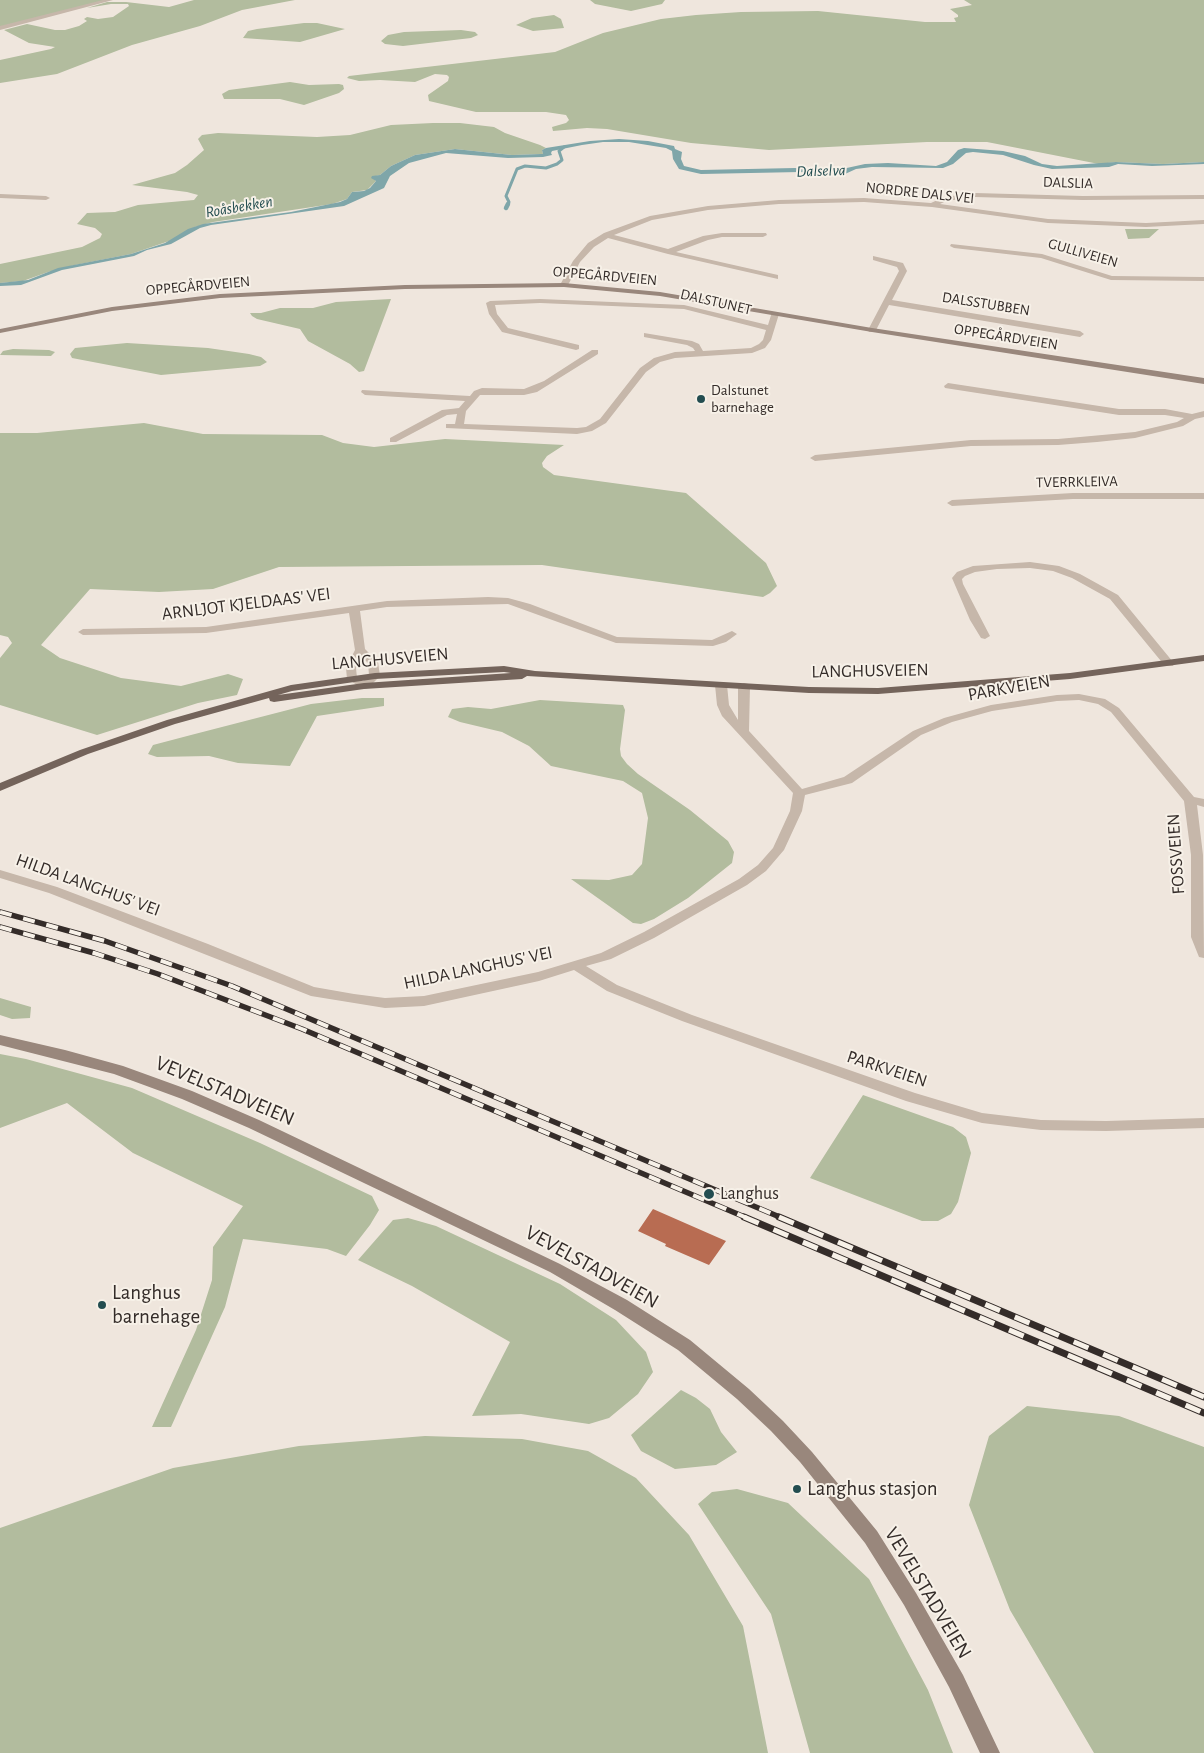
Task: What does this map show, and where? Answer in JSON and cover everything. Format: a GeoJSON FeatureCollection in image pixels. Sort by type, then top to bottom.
{"type":"FeatureCollection","features":[{"type":"Feature","properties":{"kind":"main road","name":"OPPEGÅRDVEIEN"},"geometry":{"type":"LineString","coordinates":[[0,331],[112,309],[220,296],[405,287],[564,285],[660,294],[872,330],[1204,381]]}},
{"type":"Feature","properties":{"kind":"main road","name":"LANGHUSVEIEN"},"geometry":{"type":"LineString","coordinates":[[0,787],[114,741],[171,722],[291,688],[352,678],[423,672],[504,669],[535,674],[833,691],[901,690],[1070,676],[1204,658]]}},
{"type":"Feature","properties":{"kind":"main road","name":"LANGHUSVEIEN"},"geometry":{"type":"LineString","coordinates":[[250,701],[294,697],[364,686],[424,681],[504,679],[535,674]]}},
{"type":"Feature","properties":{"kind":"main road","name":"VEVELSTADVEIEN"},"geometry":{"type":"LineString","coordinates":[[0,1040],[118,1070],[187,1095],[350,1169],[555,1268],[621,1305],[684,1346],[743,1394],[777,1426],[812,1464],[871,1538],[910,1599],[956,1681],[990,1753]]}},
{"type":"Feature","properties":{"kind":"street"},"geometry":{"type":"LineString","coordinates":[[0,28],[110,0]]}},
{"type":"Feature","properties":{"kind":"street","name":"DALSLIA"},"geometry":{"type":"LineString","coordinates":[[932,205],[944,199],[975,195],[1084,198],[1204,197]]}},
{"type":"Feature","properties":{"kind":"street"},"geometry":{"type":"LineString","coordinates":[[0,196],[46,198]]}},
{"type":"Feature","properties":{"kind":"street","name":"NORDRE DALS VEI"},"geometry":{"type":"LineString","coordinates":[[564,285],[577,261],[586,250],[607,235],[650,218],[708,208],[830,200],[932,205],[1017,218],[1057,221],[1146,225],[1204,222]]}},
{"type":"Feature","properties":{"kind":"street"},"geometry":{"type":"LineString","coordinates":[[607,235],[775,278]]}},
{"type":"Feature","properties":{"kind":"street"},"geometry":{"type":"LineString","coordinates":[[668,252],[706,238],[722,235],[763,235]]}},
{"type":"Feature","properties":{"kind":"street","name":"GULLIVEIEN"},"geometry":{"type":"LineString","coordinates":[[954,246],[1042,256],[1110,278],[1204,279]]}},
{"type":"Feature","properties":{"kind":"street"},"geometry":{"type":"LineString","coordinates":[[872,330],[902,271],[900,265],[876,258]]}},
{"type":"Feature","properties":{"kind":"street","name":"DALSTUNET"},"geometry":{"type":"LineString","coordinates":[[576,347],[505,330],[493,314],[490,303],[540,301],[684,307],[770,328]]}},
{"type":"Feature","properties":{"kind":"street","name":"DALSSTUBBEN"},"geometry":{"type":"LineString","coordinates":[[886,302],[1080,334]]}},
{"type":"Feature","properties":{"kind":"street","name":"DALSTUNET"},"geometry":{"type":"LineString","coordinates":[[471,399],[454,426],[589,430],[603,421],[650,365],[657,360],[675,355],[752,350],[762,346],[767,340],[776,314]]}},
{"type":"Feature","properties":{"kind":"street"},"geometry":{"type":"LineString","coordinates":[[647,335],[689,343],[696,346],[700,353]]}},
{"type":"Feature","properties":{"kind":"street"},"geometry":{"type":"LineString","coordinates":[[365,392],[471,399],[482,391],[524,392],[547,384],[595,352]]}},
{"type":"Feature","properties":{"kind":"street"},"geometry":{"type":"LineString","coordinates":[[948,386],[1118,412],[1165,412],[1192,417]]}},
{"type":"Feature","properties":{"kind":"street"},"geometry":{"type":"LineString","coordinates":[[393,440],[445,412],[462,411]]}},
{"type":"Feature","properties":{"kind":"street"},"geometry":{"type":"LineString","coordinates":[[814,458],[971,444],[1096,439],[1160,429],[1180,424],[1192,417],[1204,414]]}},
{"type":"Feature","properties":{"kind":"street","name":"TVERRKLEIVA"},"geometry":{"type":"LineString","coordinates":[[952,503],[1073,496],[1204,496]]}},
{"type":"Feature","properties":{"kind":"street"},"geometry":{"type":"LineString","coordinates":[[985,636],[975,620],[958,584],[957,578],[961,574],[973,569],[997,566],[1030,565],[1055,568],[1076,576],[1114,597],[1169,664]]}},
{"type":"Feature","properties":{"kind":"street","name":"ARNLJOT KJELDAAS' VEI"},"geometry":{"type":"LineString","coordinates":[[83,632],[206,630],[400,603],[501,600],[526,606],[616,640],[713,643],[732,634]]}},
{"type":"Feature","properties":{"kind":"street","name":"ARNLJOT KJELDAAS' VEI"},"geometry":{"type":"LineString","coordinates":[[352,678],[351,668],[360,650],[354,608]]}},
{"type":"Feature","properties":{"kind":"street","name":"ARNLJOT KJELDAAS' VEI"},"geometry":{"type":"LineString","coordinates":[[360,650],[373,662],[375,676]]}},
{"type":"Feature","properties":{"kind":"street"},"geometry":{"type":"LineString","coordinates":[[352,678],[364,686],[375,676]]}},
{"type":"Feature","properties":{"kind":"street"},"geometry":{"type":"LineString","coordinates":[[721,685],[724,710],[798,793]]}},
{"type":"Feature","properties":{"kind":"street"},"geometry":{"type":"LineString","coordinates":[[743,731],[744,686]]}},
{"type":"Feature","properties":{"kind":"street","name":"PARKVEIEN"},"geometry":{"type":"LineString","coordinates":[[798,793],[832,786],[848,780],[917,734],[948,720],[991,708],[1048,700],[1079,697],[1096,700]]}},
{"type":"Feature","properties":{"kind":"street","name":"FOSSVEIEN"},"geometry":{"type":"LineString","coordinates":[[1096,700],[1115,710],[1190,800],[1197,855],[1197,937],[1204,954]]}},
{"type":"Feature","properties":{"kind":"street","name":"HILDA LANGHUS' VEI"},"geometry":{"type":"LineString","coordinates":[[0,874],[53,890],[204,947],[311,991],[385,1003],[424,1001],[515,982],[576,965],[606,956],[650,936],[754,875],[770,860],[780,845],[796,811],[798,793]]}},
{"type":"Feature","properties":{"kind":"street"},"geometry":{"type":"LineString","coordinates":[[1190,800],[1204,803]]}},
{"type":"Feature","properties":{"kind":"street","name":"PARKVEIEN"},"geometry":{"type":"LineString","coordinates":[[576,965],[587,974],[612,988],[687,1018],[832,1070],[978,1117],[1041,1125],[1106,1126],[1204,1123]]}},
{"type":"Feature","properties":{"kind":"green space"},"geometry":{"type":"Polygon","coordinates":[[[0,0],[106,0],[0,27],[0,0]]]}},
{"type":"Feature","properties":{"kind":"green space"},"geometry":{"type":"Polygon","coordinates":[[[194,0],[295,0],[242,10],[200,26],[132,45],[57,74],[0,83],[0,60],[55,47],[29,43],[4,30],[27,24],[55,30],[65,30],[79,26],[87,21],[84,19],[87,17],[98,19],[113,17],[129,6],[128,4],[111,4],[87,8],[107,2],[126,2],[169,7],[194,0]]]}},
{"type":"Feature","properties":{"kind":"green space"},"geometry":{"type":"Polygon","coordinates":[[[590,0],[665,0],[662,4],[631,11],[595,4],[590,0]]]}},
{"type":"Feature","properties":{"kind":"green space"},"geometry":{"type":"Polygon","coordinates":[[[964,0],[1204,0],[1204,162],[1163,164],[1116,162],[1099,164],[987,142],[927,142],[769,150],[691,143],[607,129],[587,128],[553,131],[552,127],[566,123],[569,120],[566,115],[546,112],[476,112],[429,101],[428,95],[448,81],[449,77],[447,75],[435,74],[415,82],[359,81],[347,78],[349,76],[555,52],[603,33],[661,19],[696,15],[741,12],[818,11],[925,22],[956,22],[954,18],[958,17],[958,15],[950,9],[972,5],[964,0]]]}},
{"type":"Feature","properties":{"kind":"green space"},"geometry":{"type":"Polygon","coordinates":[[[554,15],[561,19],[564,28],[533,31],[516,25],[532,18],[554,15]]]}},
{"type":"Feature","properties":{"kind":"green space"},"geometry":{"type":"Polygon","coordinates":[[[317,23],[345,29],[300,42],[243,38],[248,31],[317,23]]]}},
{"type":"Feature","properties":{"kind":"green space"},"geometry":{"type":"Polygon","coordinates":[[[461,30],[475,32],[478,35],[471,38],[403,46],[385,44],[381,41],[388,35],[404,32],[461,30]]]}},
{"type":"Feature","properties":{"kind":"green space"},"geometry":{"type":"Polygon","coordinates":[[[290,82],[309,85],[339,84],[343,85],[344,89],[339,93],[304,105],[280,99],[224,99],[222,94],[229,90],[290,82]]]}},
{"type":"Feature","properties":{"kind":"green space"},"geometry":{"type":"Polygon","coordinates":[[[460,123],[494,127],[546,148],[542,150],[543,154],[512,155],[455,149],[415,155],[391,166],[380,175],[372,177],[376,181],[367,190],[352,192],[347,199],[332,204],[213,222],[195,227],[172,240],[131,254],[75,265],[23,281],[0,283],[0,264],[82,247],[100,238],[102,234],[95,228],[77,224],[87,213],[115,212],[138,205],[194,200],[198,195],[132,185],[175,173],[187,165],[204,150],[198,139],[202,135],[218,133],[317,137],[350,135],[391,125],[460,123]]]}},
{"type":"Feature","properties":{"kind":"green space"},"geometry":{"type":"Polygon","coordinates":[[[1125,229],[1159,229],[1149,238],[1128,239],[1125,229]]]}},
{"type":"Feature","properties":{"kind":"green space"},"geometry":{"type":"Polygon","coordinates":[[[391,299],[364,371],[359,372],[350,364],[308,341],[300,329],[257,319],[250,313],[261,313],[280,308],[313,308],[336,302],[391,299]]]}},
{"type":"Feature","properties":{"kind":"green space"},"geometry":{"type":"Polygon","coordinates":[[[127,343],[208,348],[249,354],[261,357],[267,362],[260,366],[161,375],[72,358],[70,354],[75,348],[127,343]]]}},
{"type":"Feature","properties":{"kind":"green space"},"geometry":{"type":"Polygon","coordinates":[[[13,349],[49,350],[55,352],[51,356],[0,355],[3,351],[13,349]]]}},
{"type":"Feature","properties":{"kind":"green space"},"geometry":{"type":"Polygon","coordinates":[[[144,423],[203,434],[322,435],[343,443],[374,447],[445,439],[564,445],[547,456],[542,463],[543,467],[554,475],[686,493],[766,563],[777,586],[763,597],[542,565],[279,567],[213,589],[159,592],[90,589],[41,645],[60,658],[121,678],[181,686],[228,674],[243,679],[237,695],[198,703],[97,735],[0,705],[0,658],[12,643],[8,637],[0,635],[0,433],[37,433],[144,423]]]}},
{"type":"Feature","properties":{"kind":"green space"},"geometry":{"type":"Polygon","coordinates":[[[362,698],[384,698],[384,706],[317,716],[290,766],[238,763],[209,756],[157,757],[148,754],[153,745],[191,735],[311,704],[362,698]]]}},
{"type":"Feature","properties":{"kind":"green space"},"geometry":{"type":"Polygon","coordinates":[[[540,700],[623,705],[625,710],[620,749],[621,756],[638,774],[690,810],[728,841],[734,852],[732,863],[688,898],[654,919],[641,924],[633,923],[571,879],[609,880],[632,875],[642,864],[648,818],[642,793],[623,781],[551,766],[529,746],[502,732],[460,722],[448,717],[452,709],[468,707],[491,709],[540,700]]]}},
{"type":"Feature","properties":{"kind":"green space"},"geometry":{"type":"Polygon","coordinates":[[[0,998],[31,1007],[30,1018],[12,1019],[0,1015],[0,998]]]}},
{"type":"Feature","properties":{"kind":"green space"},"geometry":{"type":"Polygon","coordinates":[[[0,1054],[26,1059],[132,1088],[260,1143],[372,1196],[379,1210],[346,1256],[327,1249],[243,1239],[225,1307],[171,1427],[152,1427],[196,1330],[212,1280],[213,1247],[243,1206],[133,1153],[67,1103],[0,1128],[0,1054]]]}},
{"type":"Feature","properties":{"kind":"green space"},"geometry":{"type":"Polygon","coordinates":[[[863,1095],[953,1127],[966,1137],[971,1153],[958,1202],[951,1214],[938,1221],[922,1221],[810,1178],[863,1095]]]}},
{"type":"Feature","properties":{"kind":"green space"},"geometry":{"type":"Polygon","coordinates":[[[408,1218],[436,1226],[560,1284],[616,1320],[646,1352],[653,1372],[638,1394],[609,1418],[589,1424],[521,1414],[472,1416],[510,1342],[412,1286],[358,1260],[393,1220],[408,1218]]]}},
{"type":"Feature","properties":{"kind":"green space"},"geometry":{"type":"Polygon","coordinates":[[[681,1390],[696,1398],[710,1409],[721,1432],[737,1452],[716,1465],[675,1469],[641,1451],[631,1435],[681,1390]]]}},
{"type":"Feature","properties":{"kind":"green space"},"geometry":{"type":"Polygon","coordinates":[[[1027,1406],[1119,1416],[1204,1447],[1204,1753],[1094,1753],[1010,1610],[969,1505],[989,1436],[1027,1406]]]}},
{"type":"Feature","properties":{"kind":"green space"},"geometry":{"type":"Polygon","coordinates":[[[425,1436],[522,1439],[588,1451],[636,1478],[689,1535],[743,1626],[768,1753],[0,1753],[0,1528],[173,1468],[299,1446],[425,1436]]]}},
{"type":"Feature","properties":{"kind":"green space"},"geometry":{"type":"Polygon","coordinates":[[[737,1489],[788,1503],[869,1579],[928,1690],[953,1753],[810,1753],[771,1614],[698,1504],[712,1492],[737,1489]]]}},
{"type":"Feature","properties":{"kind":"water","name":"Dalselva"},"geometry":{"type":"Polygon","coordinates":[[[619,139],[648,141],[674,146],[675,149],[682,152],[681,159],[684,166],[701,170],[795,168],[833,171],[865,164],[888,163],[936,166],[947,162],[958,150],[964,148],[1003,151],[1025,156],[1042,164],[1057,166],[1116,162],[1163,164],[1204,162],[1204,164],[1152,166],[1118,164],[1109,167],[1052,169],[1003,155],[973,152],[966,153],[953,164],[943,168],[872,167],[856,169],[845,174],[800,172],[701,174],[679,169],[673,159],[672,151],[666,148],[629,142],[603,142],[582,145],[552,151],[552,155],[543,157],[508,158],[446,153],[409,163],[390,176],[384,188],[344,206],[211,225],[200,228],[171,244],[147,250],[134,256],[62,270],[21,285],[0,286],[0,283],[28,280],[58,268],[131,254],[165,243],[188,229],[203,224],[291,212],[340,202],[347,199],[352,192],[364,191],[370,188],[376,181],[371,178],[372,176],[380,175],[391,166],[415,155],[455,149],[512,155],[543,154],[542,150],[546,148],[590,141],[619,139]]]}},
{"type":"Feature","properties":{"kind":"building","name":"Langhus"},"geometry":{"type":"Polygon","coordinates":[[[653,1209],[726,1241],[709,1265],[665,1246],[666,1244],[638,1231],[653,1209]]]}},
{"type":"Feature","properties":{"kind":"waterway"},"geometry":{"type":"LineString","coordinates":[[506,208],[509,202],[506,196],[517,169],[525,166],[546,168],[557,164],[562,160],[559,151],[564,147]]}},
{"type":"Feature","properties":{"kind":"railway"},"geometry":{"type":"LineString","coordinates":[[0,912],[105,941],[232,986],[782,1218]]}},
{"type":"Feature","properties":{"kind":"railway"},"geometry":{"type":"LineString","coordinates":[[0,927],[94,953],[158,974],[302,1029],[747,1218]]}},
{"type":"Feature","properties":{"kind":"railway"},"geometry":{"type":"LineString","coordinates":[[744,1217],[1204,1413]]}},
{"type":"Feature","properties":{"kind":"railway"},"geometry":{"type":"LineString","coordinates":[[779,1217],[1204,1397]]}},
{"type":"Feature","properties":{"kind":"place","name":"Dalstunet barnehage"},"geometry":{"type":"Point","coordinates":[701,399]}},
{"type":"Feature","properties":{"kind":"place","name":"Langhus"},"geometry":{"type":"Point","coordinates":[709,1194]}},
{"type":"Feature","properties":{"kind":"place","name":"Langhus barnehage"},"geometry":{"type":"Point","coordinates":[102,1305]}},
{"type":"Feature","properties":{"kind":"place","name":"Langhus stasjon"},"geometry":{"type":"Point","coordinates":[797,1489]}},
{"type":"Feature","properties":{"kind":"water label","name":"Roåsbekken"},"geometry":{"type":"Point","coordinates":[239,207]}}]}
